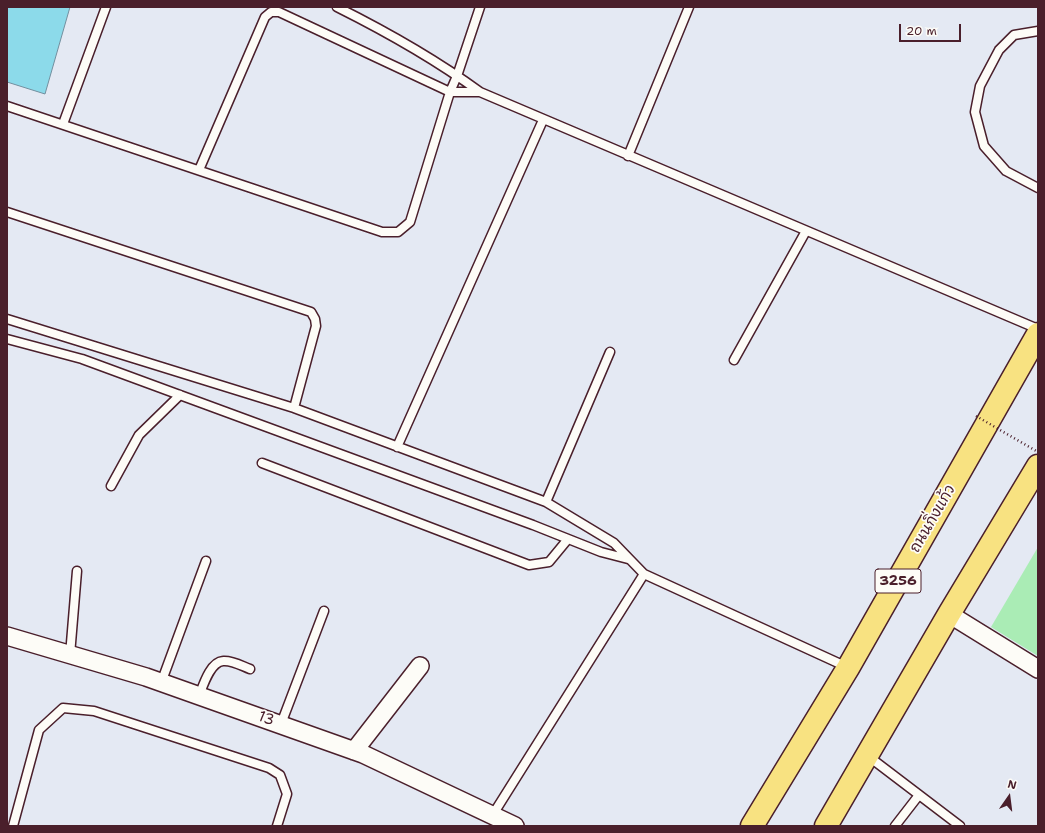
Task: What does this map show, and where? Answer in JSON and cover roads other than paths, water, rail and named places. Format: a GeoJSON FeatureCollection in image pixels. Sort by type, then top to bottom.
{"type":"FeatureCollection","features":[{"type":"Feature","properties":{"kind":"main road","name":"ถนนกิ่งแก้ว"},"geometry":{"type":"LineString","coordinates":[[752,826],[848,668],[1038,334]]}},
{"type":"Feature","properties":{"kind":"main road"},"geometry":{"type":"LineString","coordinates":[[829,825],[867,755],[1038,466]]}},
{"type":"Feature","properties":{"kind":"street"},"geometry":{"type":"LineString","coordinates":[[950,614],[1038,669]]}},
{"type":"Feature","properties":{"kind":"street","name":"13"},"geometry":{"type":"LineString","coordinates":[[7,636],[161,683],[281,724],[354,751],[515,826]]}},
{"type":"Feature","properties":{"kind":"street"},"geometry":{"type":"LineString","coordinates":[[354,751],[420,666]]}},
{"type":"Feature","properties":{"kind":"lane"},"geometry":{"type":"LineString","coordinates":[[63,124],[106,7]]}},
{"type":"Feature","properties":{"kind":"lane"},"geometry":{"type":"LineString","coordinates":[[337,7],[385,32],[457,76],[480,92],[1038,329]]}},
{"type":"Feature","properties":{"kind":"lane"},"geometry":{"type":"LineString","coordinates":[[7,106],[382,232],[398,232],[410,222],[450,92],[457,76],[480,7]]}},
{"type":"Feature","properties":{"kind":"lane"},"geometry":{"type":"LineString","coordinates":[[628,156],[689,7]]}},
{"type":"Feature","properties":{"kind":"lane"},"geometry":{"type":"LineString","coordinates":[[199,170],[265,17],[271,12],[279,12],[450,92],[480,92]]}},
{"type":"Feature","properties":{"kind":"lane"},"geometry":{"type":"LineString","coordinates":[[1038,31],[1014,35],[999,50],[980,86],[975,112],[984,146],[1006,171],[1038,188]]}},
{"type":"Feature","properties":{"kind":"lane"},"geometry":{"type":"LineString","coordinates":[[397,447],[544,120]]}},
{"type":"Feature","properties":{"kind":"lane"},"geometry":{"type":"LineString","coordinates":[[7,212],[311,312],[315,319],[316,326],[294,408]]}},
{"type":"Feature","properties":{"kind":"lane"},"geometry":{"type":"LineString","coordinates":[[734,360],[806,231]]}},
{"type":"Feature","properties":{"kind":"lane"},"geometry":{"type":"LineString","coordinates":[[7,319],[294,408],[546,502],[614,543],[644,574],[848,668]]}},
{"type":"Feature","properties":{"kind":"lane"},"geometry":{"type":"LineString","coordinates":[[7,339],[82,359],[601,552],[629,559]]}},
{"type":"Feature","properties":{"kind":"lane"},"geometry":{"type":"LineString","coordinates":[[546,502],[610,352]]}},
{"type":"Feature","properties":{"kind":"lane"},"geometry":{"type":"LineString","coordinates":[[111,486],[139,435],[180,395]]}},
{"type":"Feature","properties":{"kind":"lane"},"geometry":{"type":"LineString","coordinates":[[262,463],[530,565],[549,562],[568,539]]}},
{"type":"Feature","properties":{"kind":"lane"},"geometry":{"type":"LineString","coordinates":[[161,683],[206,561]]}},
{"type":"Feature","properties":{"kind":"lane"},"geometry":{"type":"LineString","coordinates":[[70,655],[77,571]]}},
{"type":"Feature","properties":{"kind":"lane"},"geometry":{"type":"LineString","coordinates":[[492,816],[644,574]]}},
{"type":"Feature","properties":{"kind":"lane"},"geometry":{"type":"LineString","coordinates":[[281,724],[324,611]]}},
{"type":"Feature","properties":{"kind":"lane"},"geometry":{"type":"LineString","coordinates":[[199,696],[210,669],[216,663],[222,661],[231,662],[250,668]]}},
{"type":"Feature","properties":{"kind":"lane"},"geometry":{"type":"LineString","coordinates":[[13,826],[39,730],[63,708],[94,711],[269,768],[280,775],[287,794],[277,826]]}},
{"type":"Feature","properties":{"kind":"lane"},"geometry":{"type":"LineString","coordinates":[[867,755],[960,826]]}},
{"type":"Feature","properties":{"kind":"lane"},"geometry":{"type":"LineString","coordinates":[[895,826],[919,795]]}},
{"type":"Feature","properties":{"kind":"water"},"geometry":{"type":"Polygon","coordinates":[[[7,7],[70,7],[45,94],[7,82],[7,7]]]}}]}
